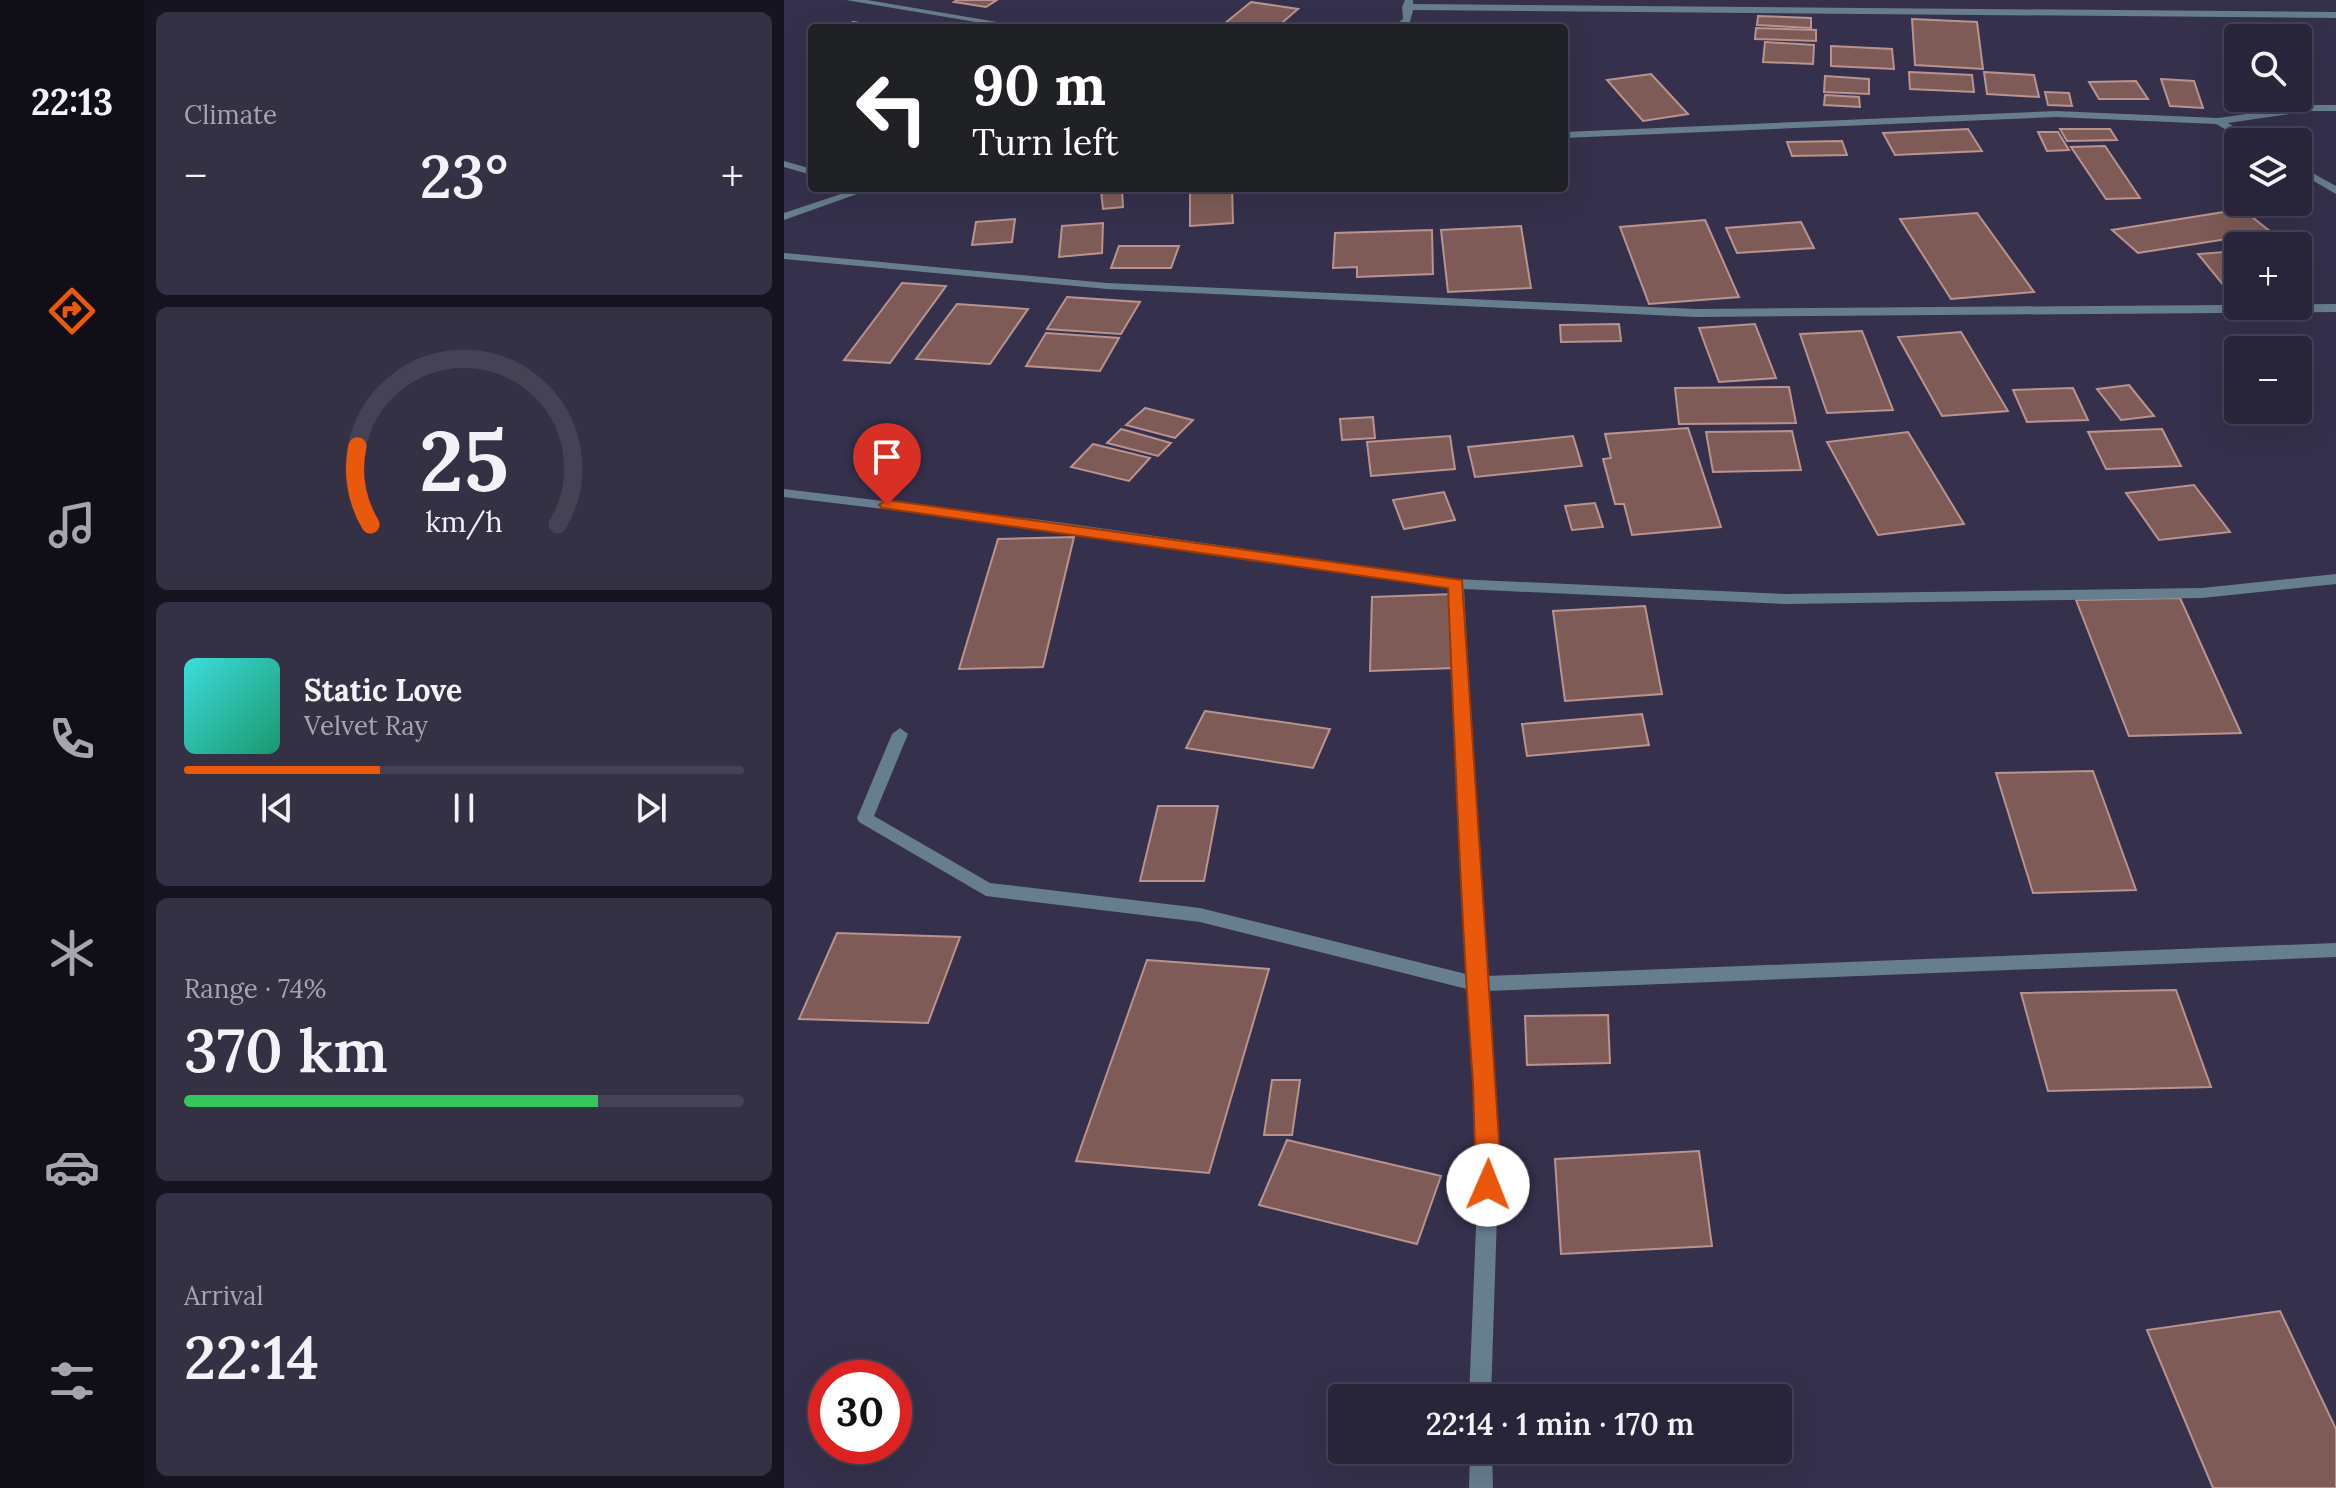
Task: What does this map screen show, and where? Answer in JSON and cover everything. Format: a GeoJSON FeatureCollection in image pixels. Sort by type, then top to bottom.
{"type":"FeatureCollection","features":[{"type":"Feature","properties":{"kind":"street"},"geometry":{"type":"LineString","coordinates":[[850,0],[1003,24]]}},
{"type":"Feature","properties":{"kind":"street"},"geometry":{"type":"LineString","coordinates":[[2308,0],[2313,15]]}},
{"type":"Feature","properties":{"kind":"street"},"geometry":{"type":"LineString","coordinates":[[1402,24],[1407,20],[1408,3],[2336,15]]}},
{"type":"Feature","properties":{"kind":"street"},"geometry":{"type":"LineString","coordinates":[[1568,135],[2056,114],[2218,121],[2311,108],[2336,108]]}},
{"type":"Feature","properties":{"kind":"street"},"geometry":{"type":"LineString","coordinates":[[2218,121],[2230,128]]}},
{"type":"Feature","properties":{"kind":"street"},"geometry":{"type":"LineString","coordinates":[[784,164],[808,171]]}},
{"type":"Feature","properties":{"kind":"street"},"geometry":{"type":"LineString","coordinates":[[2312,176],[2336,191]]}},
{"type":"Feature","properties":{"kind":"street"},"geometry":{"type":"LineString","coordinates":[[784,217],[857,192]]}},
{"type":"Feature","properties":{"kind":"street"},"geometry":{"type":"LineString","coordinates":[[784,256],[1107,286],[1696,313],[2336,308]]}},
{"type":"Feature","properties":{"kind":"street"},"geometry":{"type":"LineString","coordinates":[[784,493],[1057,526],[1456,584],[1785,599],[2202,593],[2336,579]]}},
{"type":"Feature","properties":{"kind":"street"},"geometry":{"type":"LineString","coordinates":[[1456,584],[1476,984],[1489,1155],[1481,1384]]}},
{"type":"Feature","properties":{"kind":"street"},"geometry":{"type":"LineString","coordinates":[[900,734],[865,818],[986,889],[1200,915],[1476,984],[2336,950]]}},
{"type":"Feature","properties":{"kind":"street"},"geometry":{"type":"LineString","coordinates":[[1481,1464],[1481,1488]]}},
{"type":"Feature","properties":{"kind":"building"},"geometry":{"type":"Polygon","coordinates":[[[997,0],[986,7],[954,2],[997,0]]]}},
{"type":"Feature","properties":{"kind":"building"},"geometry":{"type":"Polygon","coordinates":[[[1251,2],[1298,9],[1281,24],[1224,24],[1251,2]]]}},
{"type":"Feature","properties":{"kind":"building"},"geometry":{"type":"Polygon","coordinates":[[[1758,16],[1811,18],[1811,28],[1757,25],[1758,16]]]}},
{"type":"Feature","properties":{"kind":"building"},"geometry":{"type":"Polygon","coordinates":[[[1912,19],[1977,22],[1983,69],[1915,65],[1912,19]]]}},
{"type":"Feature","properties":{"kind":"building"},"geometry":{"type":"Polygon","coordinates":[[[1756,28],[1816,30],[1816,41],[1755,39],[1756,28]]]}},
{"type":"Feature","properties":{"kind":"building"},"geometry":{"type":"Polygon","coordinates":[[[1765,42],[1814,45],[1813,64],[1763,62],[1765,42]]]}},
{"type":"Feature","properties":{"kind":"building"},"geometry":{"type":"Polygon","coordinates":[[[1831,46],[1892,49],[1894,69],[1831,66],[1831,46]]]}},
{"type":"Feature","properties":{"kind":"building"},"geometry":{"type":"Polygon","coordinates":[[[1909,72],[1972,75],[1974,92],[1910,89],[1909,72]]]}},
{"type":"Feature","properties":{"kind":"building"},"geometry":{"type":"Polygon","coordinates":[[[1984,72],[2034,75],[2039,97],[1987,94],[1984,72]]]}},
{"type":"Feature","properties":{"kind":"building"},"geometry":{"type":"Polygon","coordinates":[[[1651,74],[1688,114],[1643,121],[1607,80],[1651,74]]]}},
{"type":"Feature","properties":{"kind":"building"},"geometry":{"type":"Polygon","coordinates":[[[1825,76],[1869,79],[1869,94],[1824,92],[1825,76]]]}},
{"type":"Feature","properties":{"kind":"building"},"geometry":{"type":"Polygon","coordinates":[[[2161,79],[2194,81],[2203,108],[2170,106],[2161,79]]]}},
{"type":"Feature","properties":{"kind":"building"},"geometry":{"type":"Polygon","coordinates":[[[2136,81],[2148,99],[2099,99],[2089,82],[2136,81]]]}},
{"type":"Feature","properties":{"kind":"building"},"geometry":{"type":"Polygon","coordinates":[[[2045,92],[2069,93],[2072,106],[2048,105],[2045,92]]]}},
{"type":"Feature","properties":{"kind":"building"},"geometry":{"type":"Polygon","coordinates":[[[1825,95],[1859,97],[1860,107],[1824,105],[1825,95]]]}},
{"type":"Feature","properties":{"kind":"building"},"geometry":{"type":"Polygon","coordinates":[[[1968,129],[1982,151],[1895,155],[1883,133],[1968,129]]]}},
{"type":"Feature","properties":{"kind":"building"},"geometry":{"type":"Polygon","coordinates":[[[2060,129],[2110,129],[2117,140],[2067,141],[2060,129]]]}},
{"type":"Feature","properties":{"kind":"building"},"geometry":{"type":"Polygon","coordinates":[[[2038,132],[2058,132],[2069,150],[2047,151],[2038,132]]]}},
{"type":"Feature","properties":{"kind":"building"},"geometry":{"type":"Polygon","coordinates":[[[1842,141],[1847,155],[1792,156],[1787,142],[1842,141]]]}},
{"type":"Feature","properties":{"kind":"building"},"geometry":{"type":"Polygon","coordinates":[[[2105,146],[2140,198],[2106,199],[2071,147],[2105,146]]]}},
{"type":"Feature","properties":{"kind":"building"},"geometry":{"type":"Polygon","coordinates":[[[1101,192],[1122,192],[1123,207],[1103,209],[1101,192]]]}},
{"type":"Feature","properties":{"kind":"building"},"geometry":{"type":"Polygon","coordinates":[[[1190,192],[1232,192],[1233,223],[1190,226],[1190,192]]]}},
{"type":"Feature","properties":{"kind":"building"},"geometry":{"type":"Polygon","coordinates":[[[2224,212],[2224,216],[2251,216],[2271,232],[2224,232],[2224,239],[2138,253],[2112,230],[2224,212]]]}},
{"type":"Feature","properties":{"kind":"building"},"geometry":{"type":"Polygon","coordinates":[[[1977,213],[2034,292],[1951,299],[1900,219],[1977,213]]]}},
{"type":"Feature","properties":{"kind":"building"},"geometry":{"type":"Polygon","coordinates":[[[1015,219],[1012,242],[972,245],[976,222],[1015,219]]]}},
{"type":"Feature","properties":{"kind":"building"},"geometry":{"type":"Polygon","coordinates":[[[1705,220],[1739,297],[1649,304],[1620,227],[1705,220]]]}},
{"type":"Feature","properties":{"kind":"building"},"geometry":{"type":"Polygon","coordinates":[[[1801,222],[1814,248],[1737,253],[1726,228],[1801,222]]]}},
{"type":"Feature","properties":{"kind":"building"},"geometry":{"type":"Polygon","coordinates":[[[1103,223],[1102,253],[1059,257],[1062,226],[1103,223]]]}},
{"type":"Feature","properties":{"kind":"building"},"geometry":{"type":"Polygon","coordinates":[[[1521,226],[1531,288],[1448,292],[1441,230],[1521,226]]]}},
{"type":"Feature","properties":{"kind":"building"},"geometry":{"type":"Polygon","coordinates":[[[1432,230],[1433,274],[1357,277],[1357,267],[1333,268],[1335,233],[1432,230]]]}},
{"type":"Feature","properties":{"kind":"building"},"geometry":{"type":"Polygon","coordinates":[[[1119,246],[1179,246],[1171,268],[1111,268],[1119,246]]]}},
{"type":"Feature","properties":{"kind":"building"},"geometry":{"type":"Polygon","coordinates":[[[2224,252],[2224,286],[2198,254],[2224,252]]]}},
{"type":"Feature","properties":{"kind":"building"},"geometry":{"type":"Polygon","coordinates":[[[902,283],[946,286],[890,363],[844,360],[902,283]]]}},
{"type":"Feature","properties":{"kind":"building"},"geometry":{"type":"Polygon","coordinates":[[[1067,297],[1140,302],[1121,334],[1047,329],[1067,297]]]}},
{"type":"Feature","properties":{"kind":"building"},"geometry":{"type":"Polygon","coordinates":[[[957,304],[1028,309],[990,364],[916,359],[957,304]]]}},
{"type":"Feature","properties":{"kind":"building"},"geometry":{"type":"Polygon","coordinates":[[[1619,324],[1621,341],[1561,342],[1560,325],[1619,324]]]}},
{"type":"Feature","properties":{"kind":"building"},"geometry":{"type":"Polygon","coordinates":[[[1755,324],[1776,378],[1719,382],[1699,328],[1755,324]]]}},
{"type":"Feature","properties":{"kind":"building"},"geometry":{"type":"Polygon","coordinates":[[[1862,331],[1893,410],[1827,413],[1800,334],[1862,331]]]}},
{"type":"Feature","properties":{"kind":"building"},"geometry":{"type":"Polygon","coordinates":[[[1961,332],[2008,411],[1942,416],[1898,337],[1961,332]]]}},
{"type":"Feature","properties":{"kind":"building"},"geometry":{"type":"Polygon","coordinates":[[[1046,333],[1119,338],[1100,371],[1026,366],[1046,333]]]}},
{"type":"Feature","properties":{"kind":"building"},"geometry":{"type":"Polygon","coordinates":[[[2129,385],[2154,416],[2121,420],[2097,389],[2129,385]]]}},
{"type":"Feature","properties":{"kind":"building"},"geometry":{"type":"Polygon","coordinates":[[[1789,387],[1796,423],[1679,424],[1675,388],[1789,387]]]}},
{"type":"Feature","properties":{"kind":"building"},"geometry":{"type":"Polygon","coordinates":[[[2073,388],[2088,420],[2027,422],[2013,390],[2073,388]]]}},
{"type":"Feature","properties":{"kind":"building"},"geometry":{"type":"Polygon","coordinates":[[[1145,408],[1193,420],[1175,438],[1126,425],[1145,408]]]}},
{"type":"Feature","properties":{"kind":"building"},"geometry":{"type":"Polygon","coordinates":[[[1373,417],[1375,438],[1342,440],[1340,419],[1373,417]]]}},
{"type":"Feature","properties":{"kind":"building"},"geometry":{"type":"Polygon","coordinates":[[[1688,428],[1721,527],[1632,535],[1624,504],[1615,504],[1603,459],[1611,458],[1605,434],[1688,428]]]}},
{"type":"Feature","properties":{"kind":"building"},"geometry":{"type":"Polygon","coordinates":[[[1121,429],[1171,443],[1158,456],[1107,443],[1121,429]]]}},
{"type":"Feature","properties":{"kind":"building"},"geometry":{"type":"Polygon","coordinates":[[[2162,429],[2181,466],[2106,469],[2088,432],[2162,429]]]}},
{"type":"Feature","properties":{"kind":"building"},"geometry":{"type":"Polygon","coordinates":[[[1792,431],[1801,470],[1713,472],[1706,432],[1792,431]]]}},
{"type":"Feature","properties":{"kind":"building"},"geometry":{"type":"Polygon","coordinates":[[[1908,432],[1964,524],[1878,535],[1827,442],[1908,432]]]}},
{"type":"Feature","properties":{"kind":"building"},"geometry":{"type":"Polygon","coordinates":[[[1450,436],[1455,469],[1371,476],[1367,442],[1450,436]]]}},
{"type":"Feature","properties":{"kind":"building"},"geometry":{"type":"Polygon","coordinates":[[[1573,436],[1582,466],[1475,477],[1468,447],[1573,436]]]}},
{"type":"Feature","properties":{"kind":"building"},"geometry":{"type":"Polygon","coordinates":[[[1093,444],[1150,458],[1129,481],[1071,467],[1093,444]]]}},
{"type":"Feature","properties":{"kind":"building"},"geometry":{"type":"Polygon","coordinates":[[[2194,485],[2230,532],[2159,540],[2126,493],[2194,485]]]}},
{"type":"Feature","properties":{"kind":"building"},"geometry":{"type":"Polygon","coordinates":[[[1444,492],[1455,520],[1404,529],[1393,500],[1444,492]]]}},
{"type":"Feature","properties":{"kind":"building"},"geometry":{"type":"Polygon","coordinates":[[[1595,503],[1603,527],[1572,530],[1565,506],[1595,503]]]}},
{"type":"Feature","properties":{"kind":"building"},"geometry":{"type":"Polygon","coordinates":[[[1074,537],[1043,667],[959,669],[998,539],[1074,537]]]}},
{"type":"Feature","properties":{"kind":"building"},"geometry":{"type":"Polygon","coordinates":[[[1453,594],[1454,668],[1370,671],[1372,597],[1453,594]]]}},
{"type":"Feature","properties":{"kind":"building"},"geometry":{"type":"Polygon","coordinates":[[[2180,598],[2241,733],[2129,736],[2076,600],[2180,598]]]}},
{"type":"Feature","properties":{"kind":"building"},"geometry":{"type":"Polygon","coordinates":[[[1645,606],[1662,694],[1565,701],[1553,611],[1645,606]]]}},
{"type":"Feature","properties":{"kind":"building"},"geometry":{"type":"Polygon","coordinates":[[[1205,711],[1330,729],[1313,768],[1186,748],[1205,711]]]}},
{"type":"Feature","properties":{"kind":"building"},"geometry":{"type":"Polygon","coordinates":[[[1642,714],[1649,745],[1527,756],[1522,724],[1642,714]]]}},
{"type":"Feature","properties":{"kind":"building"},"geometry":{"type":"Polygon","coordinates":[[[2093,771],[2136,890],[2033,893],[1996,773],[2093,771]]]}},
{"type":"Feature","properties":{"kind":"building"},"geometry":{"type":"Polygon","coordinates":[[[1158,806],[1218,806],[1204,881],[1140,881],[1158,806]]]}},
{"type":"Feature","properties":{"kind":"building"},"geometry":{"type":"Polygon","coordinates":[[[837,933],[960,937],[928,1023],[799,1019],[837,933]]]}},
{"type":"Feature","properties":{"kind":"building"},"geometry":{"type":"Polygon","coordinates":[[[1147,960],[1269,969],[1209,1173],[1076,1161],[1147,960]]]}},
{"type":"Feature","properties":{"kind":"building"},"geometry":{"type":"Polygon","coordinates":[[[2176,990],[2211,1087],[2048,1091],[2021,993],[2176,990]]]}},
{"type":"Feature","properties":{"kind":"building"},"geometry":{"type":"Polygon","coordinates":[[[1608,1015],[1610,1063],[1527,1065],[1525,1016],[1608,1015]]]}},
{"type":"Feature","properties":{"kind":"building"},"geometry":{"type":"Polygon","coordinates":[[[1272,1080],[1300,1080],[1292,1135],[1264,1135],[1272,1080]]]}},
{"type":"Feature","properties":{"kind":"building"},"geometry":{"type":"Polygon","coordinates":[[[1287,1140],[1441,1176],[1417,1244],[1259,1205],[1287,1140]]]}},
{"type":"Feature","properties":{"kind":"building"},"geometry":{"type":"Polygon","coordinates":[[[1699,1151],[1712,1246],[1561,1254],[1555,1159],[1699,1151]]]}},
{"type":"Feature","properties":{"kind":"building"},"geometry":{"type":"Polygon","coordinates":[[[2280,1311],[2336,1429],[2336,1488],[2213,1488],[2147,1330],[2280,1311]]]}},
{"type":"Feature","properties":{"kind":"route"},"geometry":{"type":"LineString","coordinates":[[887,505],[1057,526],[1456,584],[1476,984],[1489,1155],[1488,1185]]}}]}
